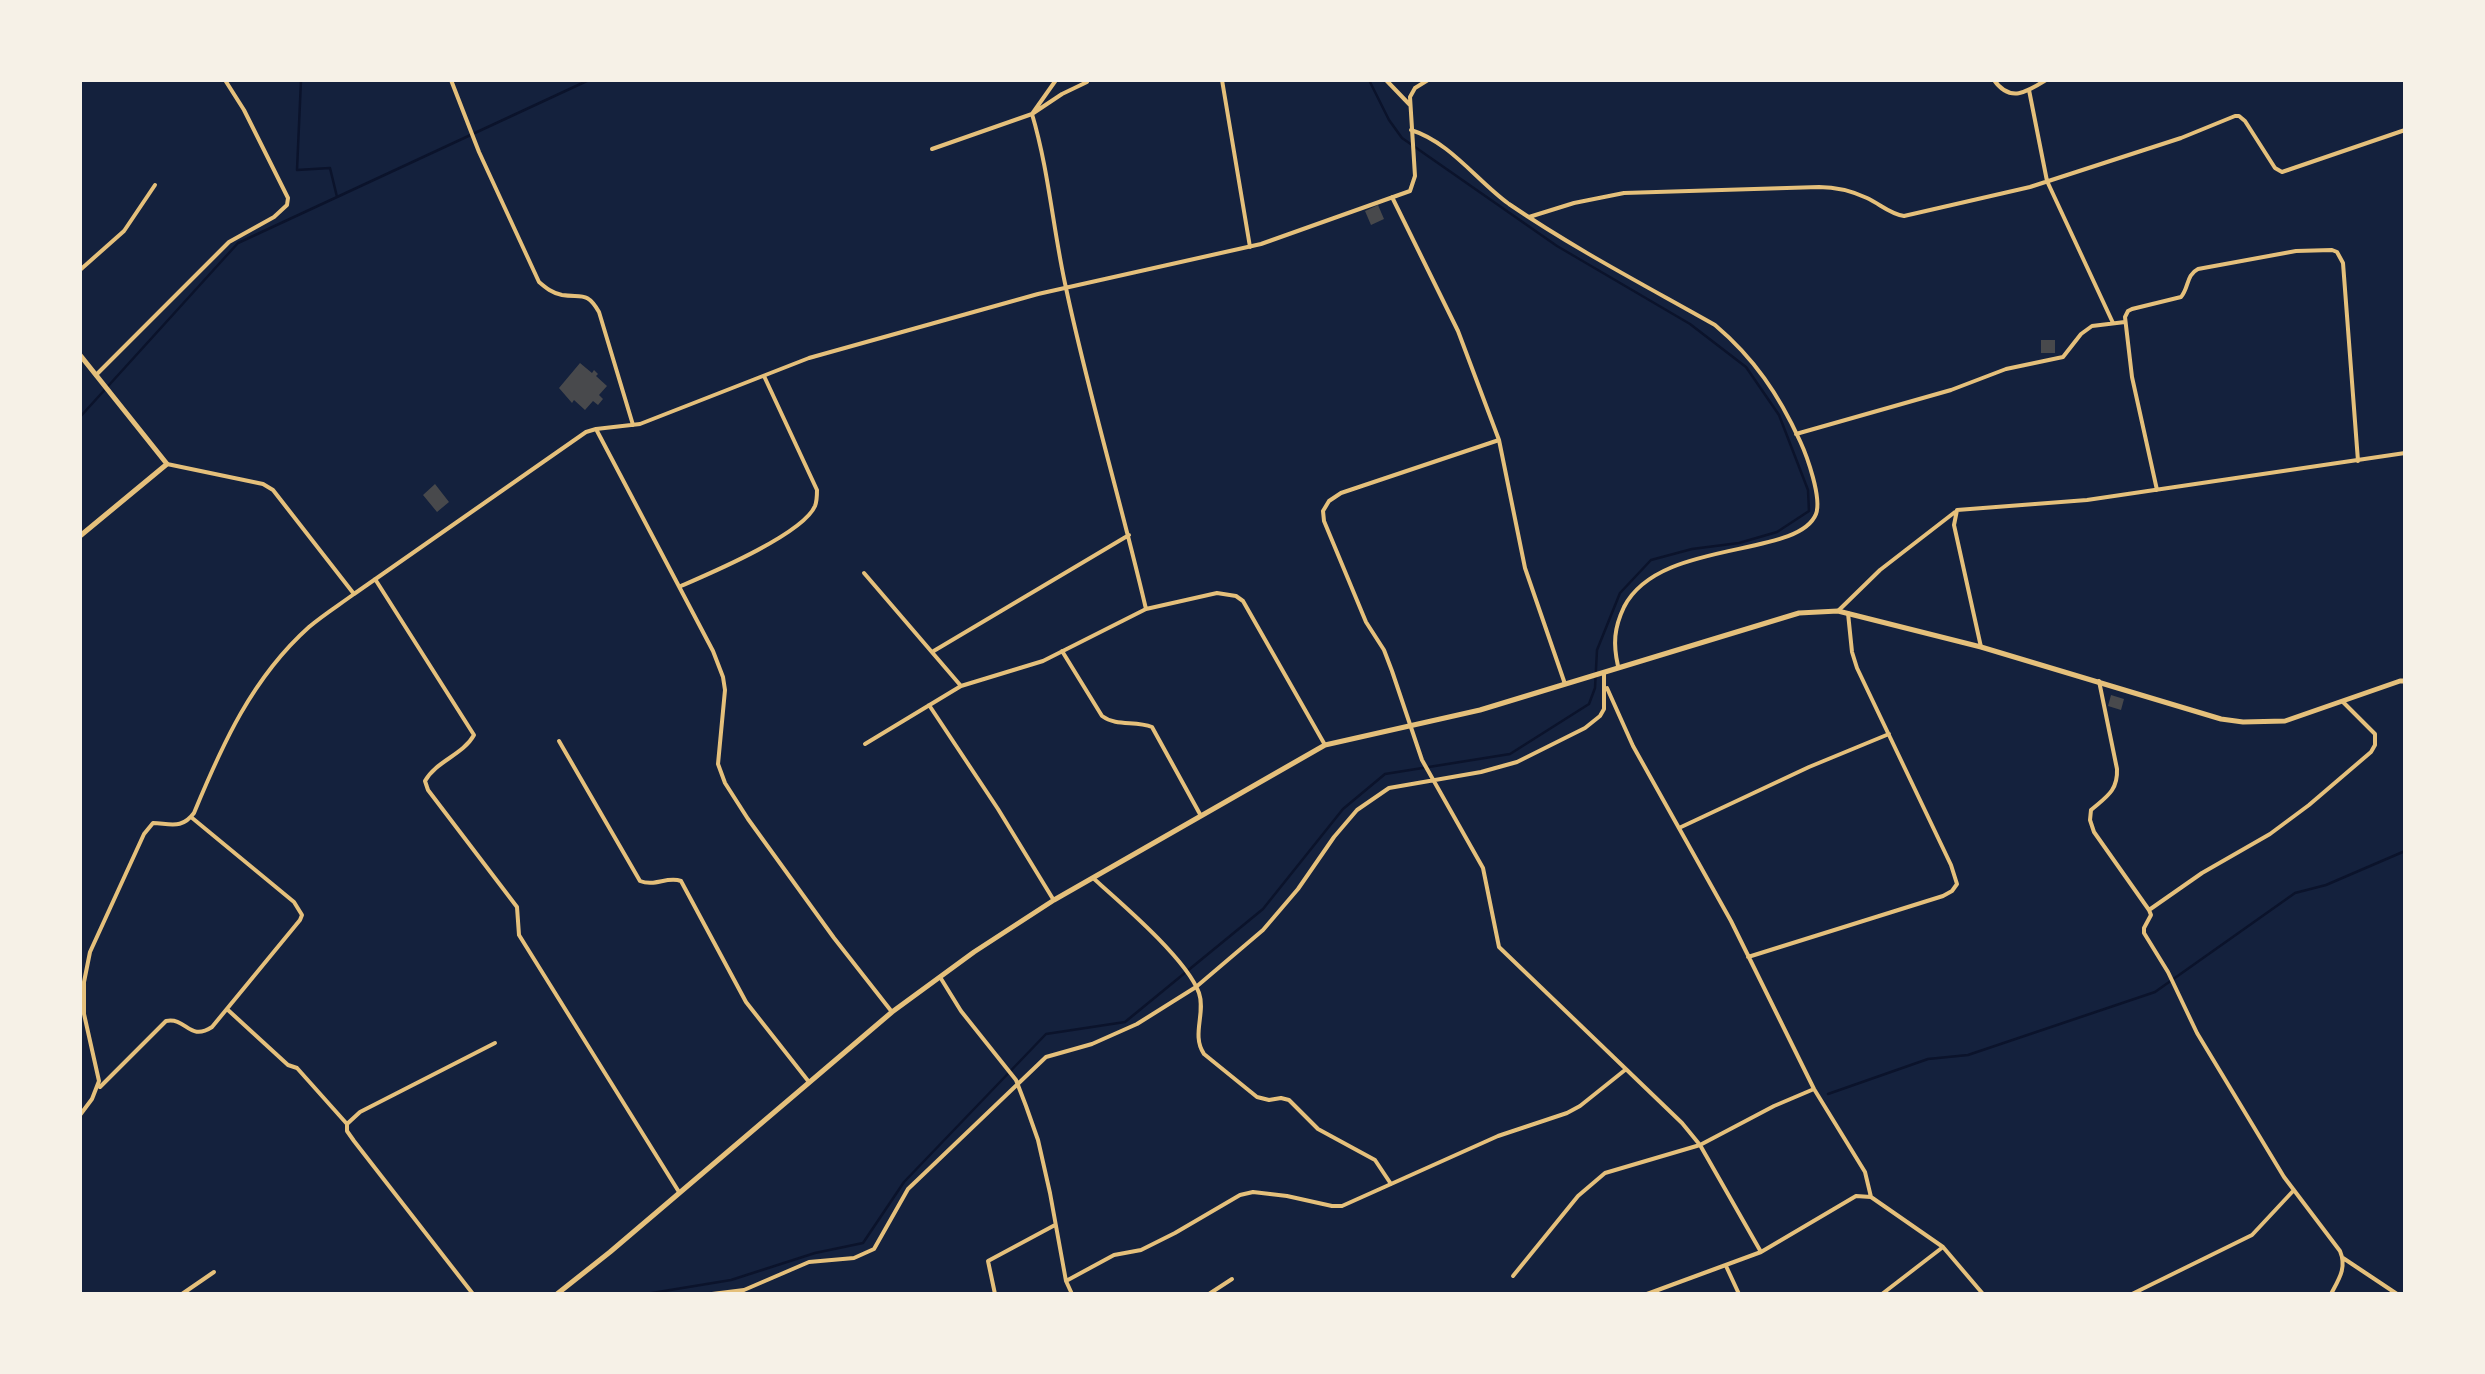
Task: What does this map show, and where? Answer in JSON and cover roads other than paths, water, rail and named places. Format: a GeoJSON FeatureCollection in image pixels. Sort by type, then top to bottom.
{"type":"FeatureCollection","features":[{"type":"Feature","properties":{"kind":"street"},"geometry":{"type":"LineString","coordinates":[[98,377],[228,242],[287,206],[288,198],[244,110],[224,80]]}},
{"type":"Feature","properties":{"kind":"street"},"geometry":{"type":"LineString","coordinates":[[451,80],[479,152],[539,282],[560,295],[584,296],[595,304],[633,425]]}},
{"type":"Feature","properties":{"kind":"street"},"geometry":{"type":"LineString","coordinates":[[1056,80],[1032,114],[1066,288],[1146,610]]}},
{"type":"Feature","properties":{"kind":"street"},"geometry":{"type":"LineString","coordinates":[[1222,80],[1250,247]]}},
{"type":"Feature","properties":{"kind":"street"},"geometry":{"type":"LineString","coordinates":[[1386,80],[1410,106]]}},
{"type":"Feature","properties":{"kind":"street"},"geometry":{"type":"LineString","coordinates":[[96,1090],[99,1081],[84,1014],[84,982],[90,952],[147,828],[154,823],[187,822],[233,724],[258,684],[309,628],[586,432],[633,425],[809,358],[1066,288],[1250,247],[1411,191],[1415,176],[1411,92],[1419,82],[1428,80]]}},
{"type":"Feature","properties":{"kind":"street"},"geometry":{"type":"LineString","coordinates":[[1994,80],[2014,94],[2046,80]]}},
{"type":"Feature","properties":{"kind":"street"},"geometry":{"type":"LineString","coordinates":[[932,149],[1032,114],[1087,82]]}},
{"type":"Feature","properties":{"kind":"street"},"geometry":{"type":"LineString","coordinates":[[2029,90],[2047,181],[2113,323]]}},
{"type":"Feature","properties":{"kind":"street"},"geometry":{"type":"LineString","coordinates":[[1529,217],[1624,193],[1819,186],[1868,198],[1897,216],[1904,216],[2047,181],[2181,138],[2234,116],[2245,122],[2275,168],[2282,172],[2405,130]]}},
{"type":"Feature","properties":{"kind":"street"},"geometry":{"type":"LineString","coordinates":[[1412,133],[1420,132],[1447,150],[1504,201],[1730,337],[1764,375],[1808,459],[1818,506],[1814,518],[1804,528],[1775,541],[1683,563],[1650,577],[1622,612],[1613,641],[1619,669]]}},
{"type":"Feature","properties":{"kind":"street"},"geometry":{"type":"LineString","coordinates":[[80,270],[124,231],[155,185]]}},
{"type":"Feature","properties":{"kind":"street"},"geometry":{"type":"LineString","coordinates":[[1392,197],[1458,331],[1499,440],[1524,568],[1565,684]]}},
{"type":"Feature","properties":{"kind":"street"},"geometry":{"type":"LineString","coordinates":[[2158,490],[2132,377],[2125,322],[2128,311],[2182,297],[2189,276],[2198,269],[2296,251],[2337,252],[2343,263],[2358,460]]}},
{"type":"Feature","properties":{"kind":"street"},"geometry":{"type":"LineString","coordinates":[[1796,434],[1951,390],[2006,370],[2063,357],[2092,326],[2125,322]]}},
{"type":"Feature","properties":{"kind":"street"},"geometry":{"type":"LineString","coordinates":[[80,354],[166,464],[263,484],[273,490],[354,594]]}},
{"type":"Feature","properties":{"kind":"street"},"geometry":{"type":"LineString","coordinates":[[679,587],[757,550],[798,524],[814,508],[817,490],[764,376]]}},
{"type":"Feature","properties":{"kind":"street"},"geometry":{"type":"LineString","coordinates":[[596,429],[723,677],[724,713],[718,764],[725,783],[892,1012]]}},
{"type":"Feature","properties":{"kind":"street"},"geometry":{"type":"LineString","coordinates":[[1499,440],[1341,492],[1323,511],[1324,521],[1352,591],[1392,670],[1422,760],[1483,868],[1500,947],[1682,1123],[1700,1144],[1762,1252]]}},
{"type":"Feature","properties":{"kind":"street"},"geometry":{"type":"LineString","coordinates":[[1838,611],[1880,570],[1962,508],[2087,500],[2405,453]]}},
{"type":"Feature","properties":{"kind":"street"},"geometry":{"type":"LineString","coordinates":[[81,535],[166,464]]}},
{"type":"Feature","properties":{"kind":"street"},"geometry":{"type":"LineString","coordinates":[[1955,512],[1954,525],[1981,647]]}},
{"type":"Feature","properties":{"kind":"street"},"geometry":{"type":"LineString","coordinates":[[932,652],[1129,535]]}},
{"type":"Feature","properties":{"kind":"street"},"geometry":{"type":"LineString","coordinates":[[864,574],[960,686]]}},
{"type":"Feature","properties":{"kind":"street"},"geometry":{"type":"LineString","coordinates":[[376,579],[474,735],[466,746],[429,773],[425,781],[428,790],[517,907],[519,935],[680,1193]]}},
{"type":"Feature","properties":{"kind":"street"},"geometry":{"type":"LineString","coordinates":[[865,744],[960,686],[1016,670],[1146,610],[1217,593],[1243,601],[1325,745]]}},
{"type":"Feature","properties":{"kind":"street"},"geometry":{"type":"LineString","coordinates":[[557,1294],[892,1012],[974,952],[1054,900],[1325,745],[1480,710],[1800,612],[1848,613],[2243,722],[2285,721],[2405,682]]}},
{"type":"Feature","properties":{"kind":"street"},"geometry":{"type":"LineString","coordinates":[[1748,957],[1943,896],[1956,888],[1955,875],[1854,660],[1848,613]]}},
{"type":"Feature","properties":{"kind":"street"},"geometry":{"type":"LineString","coordinates":[[1062,651],[1102,716],[1110,722],[1152,726],[1201,816]]}},
{"type":"Feature","properties":{"kind":"street"},"geometry":{"type":"LineString","coordinates":[[1602,674],[1634,746],[1814,1088],[1865,1172],[1871,1197]]}},
{"type":"Feature","properties":{"kind":"street"},"geometry":{"type":"LineString","coordinates":[[2099,681],[2118,782],[2091,810],[2091,826],[2149,910],[2151,915],[2144,933],[2197,1033],[2294,1190],[2343,1258],[2397,1294]]}},
{"type":"Feature","properties":{"kind":"street"},"geometry":{"type":"LineString","coordinates":[[712,1294],[744,1290],[809,1262],[854,1258],[874,1249],[908,1189],[1046,1056],[1092,1044],[1137,1024],[1195,985],[1263,930],[1298,890],[1356,810],[1389,788],[1517,762],[1585,728],[1604,709],[1605,684]]}},
{"type":"Feature","properties":{"kind":"street"},"geometry":{"type":"LineString","coordinates":[[2149,910],[2202,872],[2270,834],[2374,749],[2376,739],[2372,730],[2343,702]]}},
{"type":"Feature","properties":{"kind":"street"},"geometry":{"type":"LineString","coordinates":[[929,705],[1054,900]]}},
{"type":"Feature","properties":{"kind":"street"},"geometry":{"type":"LineString","coordinates":[[1679,828],[1889,734]]}},
{"type":"Feature","properties":{"kind":"street"},"geometry":{"type":"LineString","coordinates":[[558,741],[640,881],[681,881],[746,1002],[809,1082]]}},
{"type":"Feature","properties":{"kind":"street"},"geometry":{"type":"LineString","coordinates":[[80,1115],[96,1090],[166,1021],[176,1020],[200,1034],[212,1027],[302,915],[294,902],[191,817]]}},
{"type":"Feature","properties":{"kind":"street"},"geometry":{"type":"LineString","coordinates":[[1093,878],[1140,920],[1183,966],[1195,985],[1201,1004],[1199,1047],[1204,1054],[1256,1097],[1290,1100],[1318,1129],[1347,1147],[1368,1154],[1391,1184]]}},
{"type":"Feature","properties":{"kind":"street"},"geometry":{"type":"LineString","coordinates":[[940,977],[1017,1083],[1038,1140],[1066,1282],[1072,1294]]}},
{"type":"Feature","properties":{"kind":"street"},"geometry":{"type":"LineString","coordinates":[[227,1009],[297,1068],[347,1124],[354,1141],[472,1294]]}},
{"type":"Feature","properties":{"kind":"street"},"geometry":{"type":"LineString","coordinates":[[347,1124],[360,1112],[495,1043]]}},
{"type":"Feature","properties":{"kind":"street"},"geometry":{"type":"LineString","coordinates":[[1066,1282],[1114,1255],[1141,1250],[1175,1233],[1240,1195],[1253,1192],[1342,1206],[1498,1136],[1567,1113],[1625,1070]]}},
{"type":"Feature","properties":{"kind":"street"},"geometry":{"type":"LineString","coordinates":[[1513,1276],[1578,1196],[1606,1173],[1700,1144],[1814,1088]]}},
{"type":"Feature","properties":{"kind":"street"},"geometry":{"type":"LineString","coordinates":[[2132,1294],[2252,1235],[2294,1190]]}},
{"type":"Feature","properties":{"kind":"street"},"geometry":{"type":"LineString","coordinates":[[1647,1294],[1762,1252],[1863,1195],[1942,1247],[1983,1294]]}},
{"type":"Feature","properties":{"kind":"street"},"geometry":{"type":"LineString","coordinates":[[995,1294],[988,1261],[1056,1225]]}},
{"type":"Feature","properties":{"kind":"street"},"geometry":{"type":"LineString","coordinates":[[1882,1294],[1942,1247]]}},
{"type":"Feature","properties":{"kind":"street"},"geometry":{"type":"LineString","coordinates":[[2331,1294],[2342,1272],[2343,1258]]}},
{"type":"Feature","properties":{"kind":"street"},"geometry":{"type":"LineString","coordinates":[[1726,1266],[1739,1294]]}},
{"type":"Feature","properties":{"kind":"street"},"geometry":{"type":"LineString","coordinates":[[182,1294],[214,1272]]}},
{"type":"Feature","properties":{"kind":"street"},"geometry":{"type":"LineString","coordinates":[[1210,1294],[1232,1280]]}},
{"type":"Feature","properties":{"kind":"waterway"},"geometry":{"type":"LineString","coordinates":[[301,80],[297,170],[330,168],[337,197]]}},
{"type":"Feature","properties":{"kind":"waterway"},"geometry":{"type":"LineString","coordinates":[[80,417],[238,243],[589,80]]}},
{"type":"Feature","properties":{"kind":"waterway"},"geometry":{"type":"LineString","coordinates":[[646,1294],[731,1280],[815,1253],[863,1243],[904,1182],[1046,1034],[1125,1022],[1263,909],[1343,809],[1385,774],[1510,754],[1589,704],[1595,688],[1597,650],[1620,593],[1651,560],[1777,532],[1809,511],[1808,490],[1779,415],[1746,367],[1690,324],[1557,246],[1402,138],[1369,80]]}},
{"type":"Feature","properties":{"kind":"waterway"},"geometry":{"type":"LineString","coordinates":[[1828,1094],[1928,1059],[1968,1055],[2155,992],[2295,893],[2326,885],[2405,851]]}}]}
